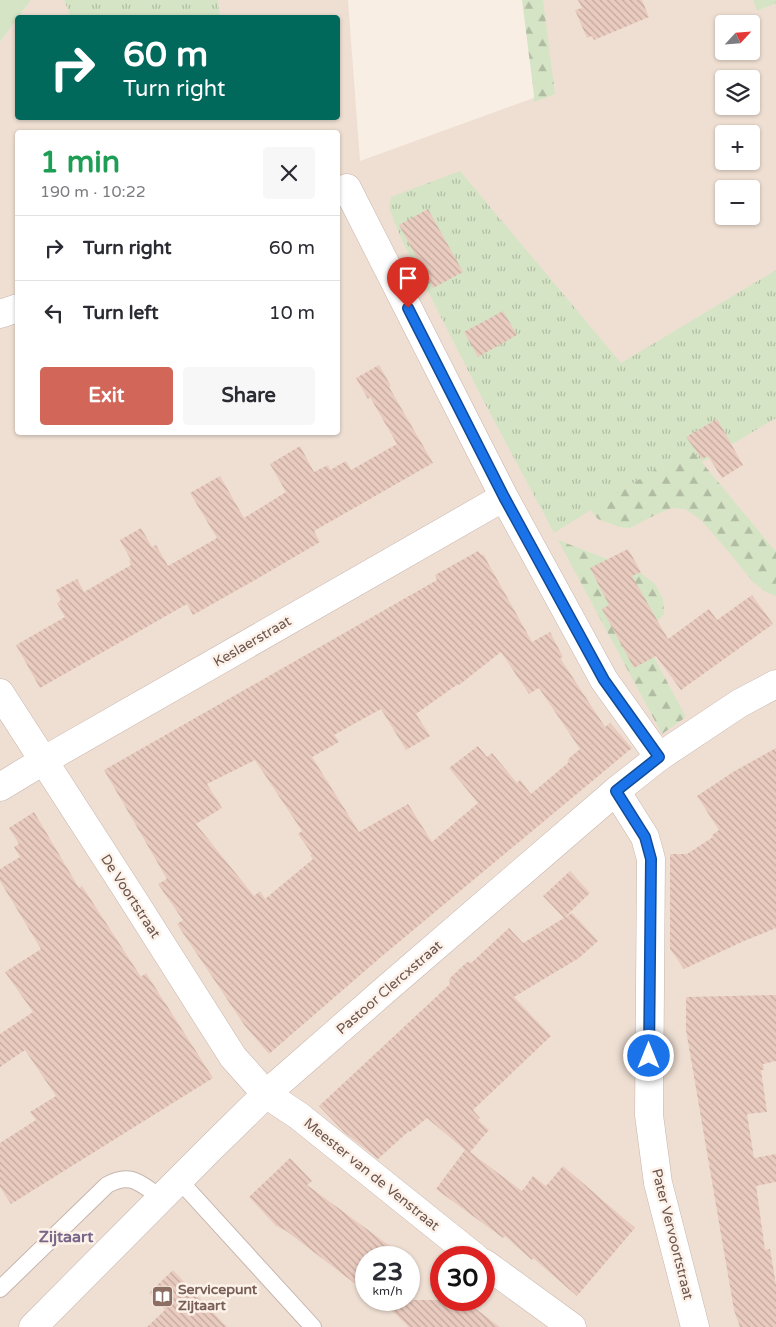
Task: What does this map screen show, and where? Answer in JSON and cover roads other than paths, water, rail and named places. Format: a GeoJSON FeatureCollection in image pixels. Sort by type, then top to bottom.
{"type":"FeatureCollection","features":[{"type":"Feature","properties":{"kind":"street"},"geometry":{"type":"LineString","coordinates":[[342,190],[504,497],[604,680],[659,757]]}},
{"type":"Feature","properties":{"kind":"street"},"geometry":{"type":"LineString","coordinates":[[0,314],[15,309]]}},
{"type":"Feature","properties":{"kind":"street","name":"Keslaerstraat"},"geometry":{"type":"LineString","coordinates":[[0,787],[504,497]]}},
{"type":"Feature","properties":{"kind":"street","name":"Pastoor Clercxstraat"},"geometry":{"type":"LineString","coordinates":[[33,1327],[266,1094],[616,791],[659,757],[740,703],[776,684]]}},
{"type":"Feature","properties":{"kind":"street","name":"De Voortstraat"},"geometry":{"type":"LineString","coordinates":[[0,693],[233,1057],[266,1094]]}},
{"type":"Feature","properties":{"kind":"street","name":"Pater Vervoortstraat"},"geometry":{"type":"LineString","coordinates":[[616,791],[645,837],[651,859],[649,1114],[658,1184],[695,1327]]}},
{"type":"Feature","properties":{"kind":"street","name":"Meester van de Venstraat"},"geometry":{"type":"LineString","coordinates":[[266,1094],[299,1116],[461,1246]]}},
{"type":"Feature","properties":{"kind":"street"},"geometry":{"type":"LineString","coordinates":[[495,1271],[572,1327]]}},
{"type":"Feature","properties":{"kind":"lane"},"geometry":{"type":"LineString","coordinates":[[0,1289],[107,1185],[124,1178],[133,1179],[171,1189],[313,1327]]}},
{"type":"Feature","properties":{"kind":"place","name":"Servicepunt Zijtaart"},"geometry":{"type":"Point","coordinates":[162,1297]}},
{"type":"Feature","properties":{"kind":"district","name":"Zijtaart"},"geometry":{"type":"Point","coordinates":[66,1236]}}]}
